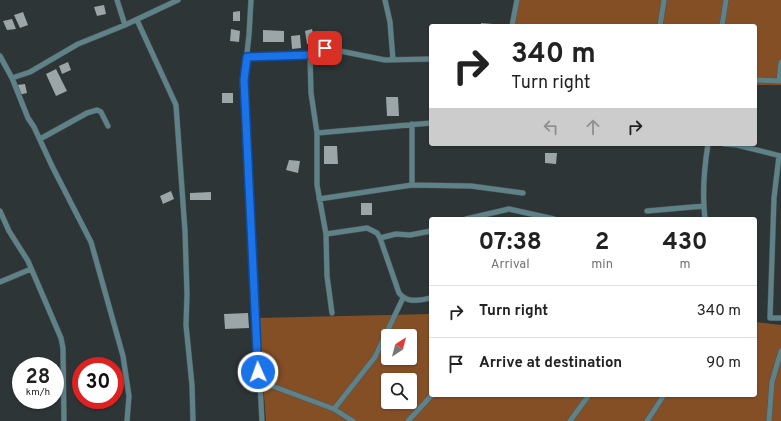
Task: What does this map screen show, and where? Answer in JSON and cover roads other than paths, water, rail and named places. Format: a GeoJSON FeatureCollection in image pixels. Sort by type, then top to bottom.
{"type":"FeatureCollection","features":[{"type":"Feature","properties":{"kind":"street"},"geometry":{"type":"LineString","coordinates":[[117,0],[125,25]]}},
{"type":"Feature","properties":{"kind":"street"},"geometry":{"type":"LineString","coordinates":[[12,78],[30,72],[78,44],[125,25],[178,0]]}},
{"type":"Feature","properties":{"kind":"street"},"geometry":{"type":"LineString","coordinates":[[251,0],[244,80],[262,421]]}},
{"type":"Feature","properties":{"kind":"street"},"geometry":{"type":"LineString","coordinates":[[385,0],[389,17],[393,60]]}},
{"type":"Feature","properties":{"kind":"street"},"geometry":{"type":"LineString","coordinates":[[512,24],[517,0]]}},
{"type":"Feature","properties":{"kind":"street"},"geometry":{"type":"LineString","coordinates":[[660,24],[664,0]]}},
{"type":"Feature","properties":{"kind":"street"},"geometry":{"type":"LineString","coordinates":[[722,24],[726,0]]}},
{"type":"Feature","properties":{"kind":"street"},"geometry":{"type":"LineString","coordinates":[[136,20],[171,91],[177,112],[185,232],[187,294],[186,325],[192,385],[193,421]]}},
{"type":"Feature","properties":{"kind":"street"},"geometry":{"type":"LineString","coordinates":[[247,57],[310,55],[316,49],[325,48],[385,60],[429,59]]}},
{"type":"Feature","properties":{"kind":"street"},"geometry":{"type":"LineString","coordinates":[[310,55],[312,93],[317,133],[316,166],[319,199],[326,234],[327,276],[332,313]]}},
{"type":"Feature","properties":{"kind":"street"},"geometry":{"type":"LineString","coordinates":[[0,56],[12,78],[25,113],[40,139],[91,242],[123,356],[129,396],[127,421]]}},
{"type":"Feature","properties":{"kind":"street"},"geometry":{"type":"LineString","coordinates":[[757,80],[780,81],[781,62]]}},
{"type":"Feature","properties":{"kind":"street"},"geometry":{"type":"LineString","coordinates":[[40,139],[87,113],[96,110],[101,112],[108,126]]}},
{"type":"Feature","properties":{"kind":"street"},"geometry":{"type":"LineString","coordinates":[[317,133],[412,124],[429,124]]}},
{"type":"Feature","properties":{"kind":"street"},"geometry":{"type":"LineString","coordinates":[[412,124],[412,185]]}},
{"type":"Feature","properties":{"kind":"street"},"geometry":{"type":"LineString","coordinates":[[705,217],[705,164],[708,146]]}},
{"type":"Feature","properties":{"kind":"street"},"geometry":{"type":"LineString","coordinates":[[741,146],[780,156],[774,198],[770,318],[781,318]]}},
{"type":"Feature","properties":{"kind":"street"},"geometry":{"type":"LineString","coordinates":[[319,199],[412,185],[471,186],[523,193]]}},
{"type":"Feature","properties":{"kind":"street"},"geometry":{"type":"LineString","coordinates":[[647,211],[704,206]]}},
{"type":"Feature","properties":{"kind":"street"},"geometry":{"type":"LineString","coordinates":[[475,217],[509,209],[545,217]]}},
{"type":"Feature","properties":{"kind":"street"},"geometry":{"type":"LineString","coordinates":[[0,211],[9,231],[18,244],[31,269],[63,348],[64,421]]}},
{"type":"Feature","properties":{"kind":"street"},"geometry":{"type":"LineString","coordinates":[[326,234],[367,228],[377,233],[399,294],[403,298],[410,301],[429,298]]}},
{"type":"Feature","properties":{"kind":"street"},"geometry":{"type":"LineString","coordinates":[[380,238],[396,234],[410,235],[429,230]]}},
{"type":"Feature","properties":{"kind":"street"},"geometry":{"type":"LineString","coordinates":[[0,282],[31,269]]}},
{"type":"Feature","properties":{"kind":"street"},"geometry":{"type":"LineString","coordinates":[[334,409],[375,357],[403,298]]}},
{"type":"Feature","properties":{"kind":"street"},"geometry":{"type":"LineString","coordinates":[[769,421],[772,382],[781,350]]}},
{"type":"Feature","properties":{"kind":"street"},"geometry":{"type":"LineString","coordinates":[[259,381],[334,409],[353,421]]}},
{"type":"Feature","properties":{"kind":"street"},"geometry":{"type":"LineString","coordinates":[[408,421],[430,397]]}},
{"type":"Feature","properties":{"kind":"street"},"geometry":{"type":"LineString","coordinates":[[570,421],[588,397]]}},
{"type":"Feature","properties":{"kind":"street"},"geometry":{"type":"LineString","coordinates":[[647,421],[663,397]]}}]}
